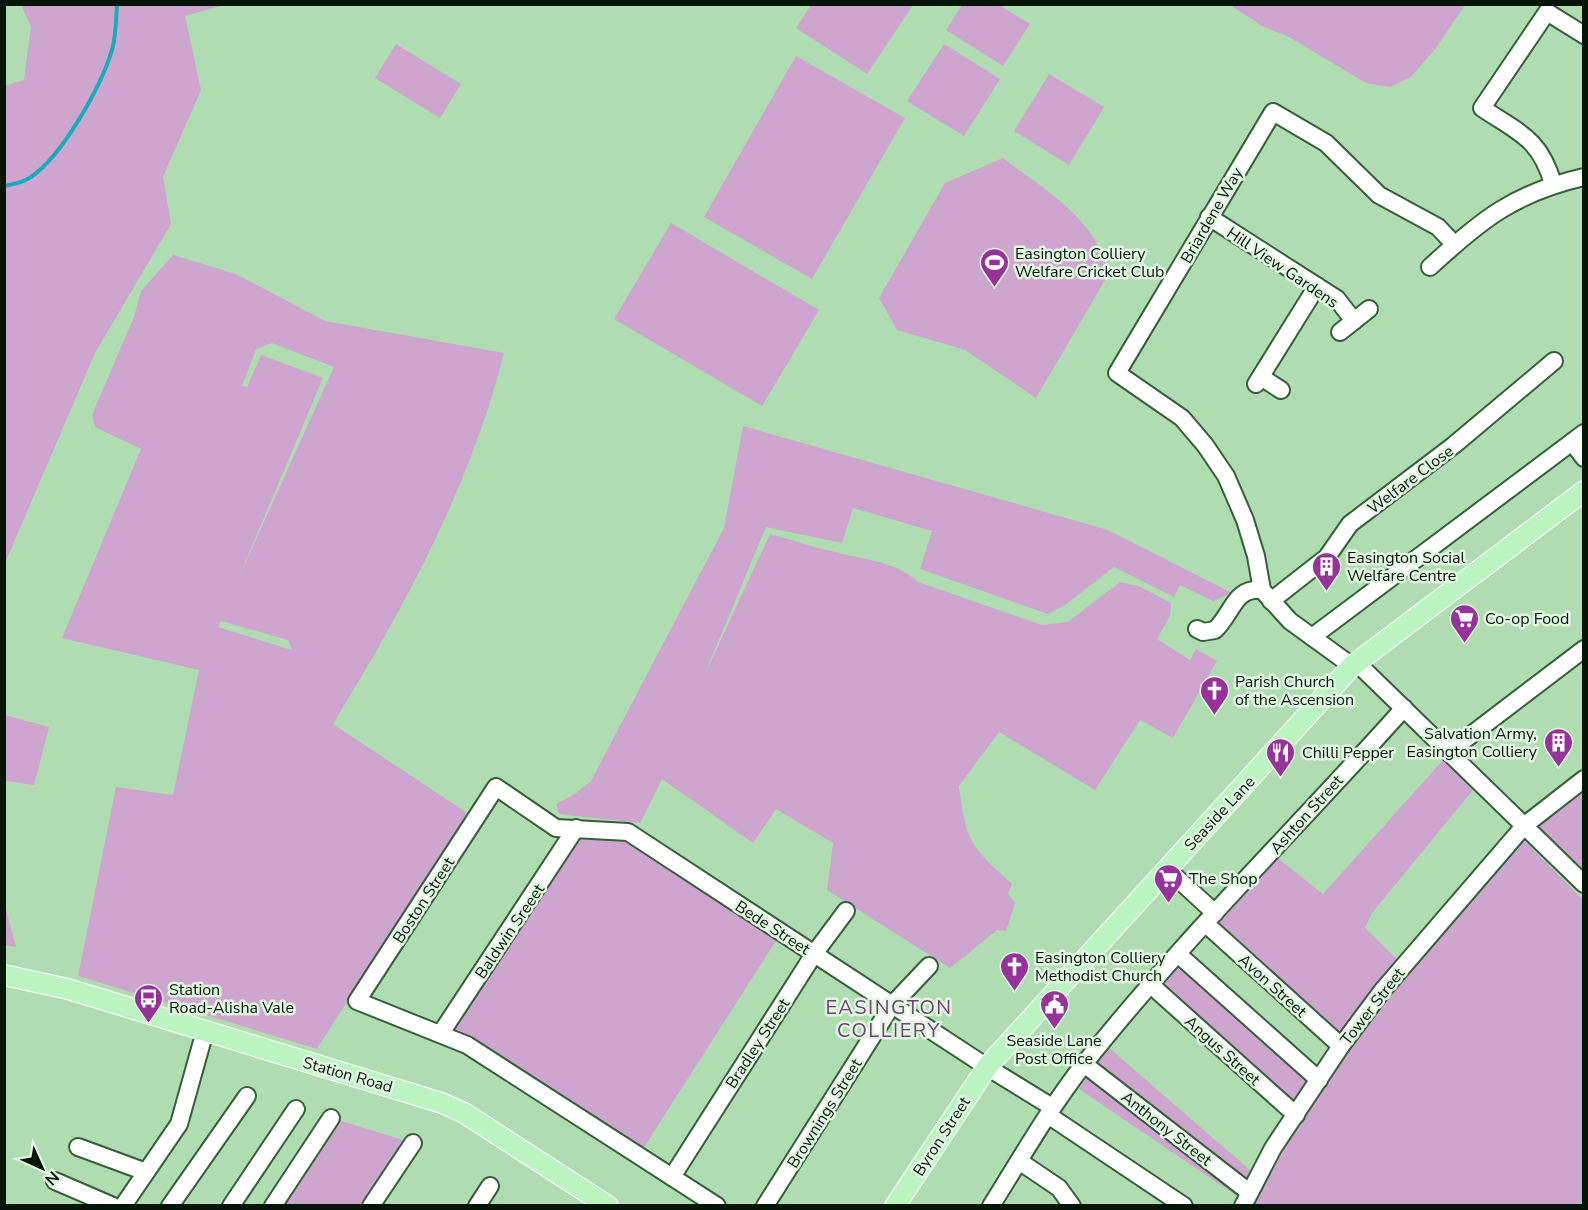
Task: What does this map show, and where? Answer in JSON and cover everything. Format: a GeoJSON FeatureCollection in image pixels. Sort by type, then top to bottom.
{"type":"FeatureCollection","features":[{"type":"Feature","properties":{"kind":"main road","name":"Seaside Lane"},"geometry":{"type":"LineString","coordinates":[[987,1067],[1354,664],[1584,491]]}},
{"type":"Feature","properties":{"kind":"main road","name":"Station Road"},"geometry":{"type":"LineString","coordinates":[[4,975],[68,989],[442,1103],[464,1113],[608,1206]]}},
{"type":"Feature","properties":{"kind":"main road","name":"Byron Street"},"geometry":{"type":"LineString","coordinates":[[895,1206],[987,1067]]}},
{"type":"Feature","properties":{"kind":"street"},"geometry":{"type":"LineString","coordinates":[[1553,184],[1544,155],[1537,146],[1482,108],[1547,12],[1584,35]]}},
{"type":"Feature","properties":{"kind":"street","name":"Briardene Way"},"geometry":{"type":"LineString","coordinates":[[1267,596],[1245,519],[1221,468],[1182,418],[1117,373],[1273,112],[1326,143],[1379,195],[1438,227],[1454,244]]}},
{"type":"Feature","properties":{"kind":"street"},"geometry":{"type":"LineString","coordinates":[[1430,267],[1454,244],[1505,205],[1553,184],[1584,177]]}},
{"type":"Feature","properties":{"kind":"street","name":"Hill View Gardens"},"geometry":{"type":"LineString","coordinates":[[1209,217],[1337,299],[1354,321]]}},
{"type":"Feature","properties":{"kind":"street"},"geometry":{"type":"LineString","coordinates":[[1281,390],[1258,380],[1317,286]]}},
{"type":"Feature","properties":{"kind":"street"},"geometry":{"type":"LineString","coordinates":[[1340,332],[1369,309]]}},
{"type":"Feature","properties":{"kind":"street","name":"Welfare Close"},"geometry":{"type":"LineString","coordinates":[[1197,629],[1203,632],[1215,630],[1241,593],[1250,589],[1267,596],[1327,557],[1350,524],[1454,445],[1554,361]]}},
{"type":"Feature","properties":{"kind":"street"},"geometry":{"type":"LineString","coordinates":[[1312,637],[1578,438],[1584,458]]}},
{"type":"Feature","properties":{"kind":"street"},"geometry":{"type":"LineString","coordinates":[[1267,596],[1290,621],[1354,664],[1404,708],[1584,884]]}},
{"type":"Feature","properties":{"kind":"street"},"geometry":{"type":"LineString","coordinates":[[1450,751],[1584,649]]}},
{"type":"Feature","properties":{"kind":"street","name":"Ashton Street"},"geometry":{"type":"LineString","coordinates":[[992,1206],[1050,1111],[1084,1064],[1211,919],[1404,708]]}},
{"type":"Feature","properties":{"kind":"street","name":"Tower Street"},"geometry":{"type":"LineString","coordinates":[[1246,1199],[1273,1148],[1341,1046],[1382,991],[1525,825],[1584,779]]}},
{"type":"Feature","properties":{"kind":"street","name":"Bede Street"},"geometry":{"type":"LineString","coordinates":[[489,798],[496,787],[556,828],[628,832],[987,1067],[1184,1206]]}},
{"type":"Feature","properties":{"kind":"street","name":"Boston Street"},"geometry":{"type":"LineString","coordinates":[[441,1033],[357,1001],[489,798]]}},
{"type":"Feature","properties":{"kind":"street","name":"Baldwin Sreeet"},"geometry":{"type":"LineString","coordinates":[[441,1033],[576,828]]}},
{"type":"Feature","properties":{"kind":"street","name":"Avon Street"},"geometry":{"type":"LineString","coordinates":[[1167,869],[1211,919],[1341,1046]]}},
{"type":"Feature","properties":{"kind":"street","name":"Bradley Street"},"geometry":{"type":"LineString","coordinates":[[672,1177],[814,954],[846,911]]}},
{"type":"Feature","properties":{"kind":"street"},"geometry":{"type":"LineString","coordinates":[[1179,955],[1318,1080]]}},
{"type":"Feature","properties":{"kind":"street","name":"Brownings Street"},"geometry":{"type":"LineString","coordinates":[[765,1206],[892,1005],[929,966]]}},
{"type":"Feature","properties":{"kind":"street","name":"Angus Street"},"geometry":{"type":"LineString","coordinates":[[1151,986],[1296,1115]]}},
{"type":"Feature","properties":{"kind":"street"},"geometry":{"type":"LineString","coordinates":[[123,1206],[179,1124],[206,1031]]}},
{"type":"Feature","properties":{"kind":"street"},"geometry":{"type":"LineString","coordinates":[[441,1033],[486,1057],[717,1206]]}},
{"type":"Feature","properties":{"kind":"street","name":"Anthony Street"},"geometry":{"type":"LineString","coordinates":[[1084,1064],[1246,1199]]}},
{"type":"Feature","properties":{"kind":"street"},"geometry":{"type":"LineString","coordinates":[[170,1206],[247,1096]]}},
{"type":"Feature","properties":{"kind":"street"},"geometry":{"type":"LineString","coordinates":[[231,1206],[296,1109]]}},
{"type":"Feature","properties":{"kind":"street"},"geometry":{"type":"LineString","coordinates":[[273,1206],[331,1118]]}},
{"type":"Feature","properties":{"kind":"street"},"geometry":{"type":"LineString","coordinates":[[371,1206],[413,1143]]}},
{"type":"Feature","properties":{"kind":"street"},"geometry":{"type":"LineString","coordinates":[[78,1147],[146,1172]]}},
{"type":"Feature","properties":{"kind":"street"},"geometry":{"type":"LineString","coordinates":[[1019,1161],[1059,1188],[1072,1206]]}},
{"type":"Feature","properties":{"kind":"street"},"geometry":{"type":"LineString","coordinates":[[55,1181],[113,1206]]}},
{"type":"Feature","properties":{"kind":"street"},"geometry":{"type":"LineString","coordinates":[[477,1206],[490,1186]]}},
{"type":"Feature","properties":{"kind":"shaded area"},"geometry":{"type":"Polygon","coordinates":[[[21,5],[224,5],[185,16],[201,90],[163,177],[171,224],[95,353],[5,563],[4,86],[24,80],[31,26],[21,5]]]}},
{"type":"Feature","properties":{"kind":"shaded area"},"geometry":{"type":"Polygon","coordinates":[[[811,5],[913,5],[867,74],[796,28],[811,5]]]}},
{"type":"Feature","properties":{"kind":"shaded area"},"geometry":{"type":"Polygon","coordinates":[[[962,5],[999,5],[1030,24],[1003,66],[946,30],[962,5]]]}},
{"type":"Feature","properties":{"kind":"shaded area"},"geometry":{"type":"Polygon","coordinates":[[[1230,5],[1465,5],[1436,48],[1411,77],[1390,87],[1366,83],[1289,37],[1262,26],[1230,5]]]}},
{"type":"Feature","properties":{"kind":"shaded area"},"geometry":{"type":"Polygon","coordinates":[[[396,44],[461,84],[440,118],[375,78],[396,44]]]}},
{"type":"Feature","properties":{"kind":"shaded area"},"geometry":{"type":"Polygon","coordinates":[[[944,44],[1000,79],[964,136],[907,101],[944,44]]]}},
{"type":"Feature","properties":{"kind":"shaded area"},"geometry":{"type":"Polygon","coordinates":[[[796,56],[905,118],[812,279],[704,217],[796,56]]]}},
{"type":"Feature","properties":{"kind":"shaded area"},"geometry":{"type":"Polygon","coordinates":[[[1049,74],[1104,107],[1069,165],[1014,131],[1049,74]]]}},
{"type":"Feature","properties":{"kind":"shaded area","name":"Easington Colliery Welfare Cricket Club"},"geometry":{"type":"Polygon","coordinates":[[[1003,158],[1052,195],[1082,222],[1103,255],[1108,275],[1036,398],[965,350],[897,330],[879,298],[945,183],[1003,158]]]}},
{"type":"Feature","properties":{"kind":"shaded area"},"geometry":{"type":"Polygon","coordinates":[[[671,223],[819,310],[762,406],[614,319],[671,223]]]}},
{"type":"Feature","properties":{"kind":"shaded area"},"geometry":{"type":"Polygon","coordinates":[[[173,255],[236,274],[325,321],[504,353],[473,450],[433,544],[385,636],[333,724],[467,813],[317,1049],[78,976],[116,787],[173,795],[199,670],[62,638],[141,449],[95,427],[92,415],[134,317],[141,291],[173,255]],[[272,343],[256,349],[242,386],[247,387],[261,355],[323,378],[239,577],[334,367],[272,343]],[[221,621],[218,627],[292,650],[288,640],[221,621]]]}},
{"type":"Feature","properties":{"kind":"shaded area"},"geometry":{"type":"Polygon","coordinates":[[[743,426],[1108,530],[1232,593],[1213,601],[1180,585],[1174,597],[1114,567],[1065,605],[1048,614],[920,569],[932,531],[853,508],[842,543],[766,527],[704,676],[770,534],[891,566],[910,575],[918,582],[1042,625],[1068,622],[1120,582],[1138,586],[1171,603],[1170,616],[1157,639],[1190,660],[1196,649],[1217,661],[1173,738],[1140,720],[1095,790],[999,732],[959,786],[968,832],[987,861],[1012,884],[1008,894],[1015,903],[1006,931],[997,930],[950,968],[827,890],[833,843],[776,809],[753,843],[662,779],[640,823],[559,814],[556,804],[575,794],[591,781],[724,528],[743,426]]]}},
{"type":"Feature","properties":{"kind":"shaded area"},"geometry":{"type":"Polygon","coordinates":[[[5,715],[49,727],[34,785],[5,781],[5,715]]]}},
{"type":"Feature","properties":{"kind":"shaded area"},"geometry":{"type":"Polygon","coordinates":[[[1443,760],[1473,790],[1372,913],[1365,928],[1404,966],[1341,1046],[1206,924],[1271,853],[1323,894],[1443,760]]]}},
{"type":"Feature","properties":{"kind":"shaded area"},"geometry":{"type":"Polygon","coordinates":[[[1583,790],[1583,870],[1537,825],[1583,790]]]}},
{"type":"Feature","properties":{"kind":"shaded area"},"geometry":{"type":"Polygon","coordinates":[[[576,828],[628,832],[781,933],[639,1155],[441,1033],[576,828]]]}},
{"type":"Feature","properties":{"kind":"shaded area"},"geometry":{"type":"Polygon","coordinates":[[[1525,841],[1583,900],[1583,1205],[1253,1206],[1296,1127],[1370,1019],[1525,841]]]}},
{"type":"Feature","properties":{"kind":"shaded area"},"geometry":{"type":"Polygon","coordinates":[[[5,906],[16,947],[5,945],[5,906]]]}},
{"type":"Feature","properties":{"kind":"shaded area"},"geometry":{"type":"Polygon","coordinates":[[[1179,955],[1319,1080],[1296,1115],[1151,985],[1179,955]]]}},
{"type":"Feature","properties":{"kind":"shaded area"},"geometry":{"type":"Polygon","coordinates":[[[1108,1047],[1251,1171],[1237,1196],[1079,1089],[1108,1047]]]}},
{"type":"Feature","properties":{"kind":"shaded area"},"geometry":{"type":"Polygon","coordinates":[[[331,1118],[413,1143],[371,1205],[273,1206],[331,1118]]]}},
{"type":"Feature","properties":{"kind":"waterway"},"geometry":{"type":"LineString","coordinates":[[4,186],[25,181],[43,167],[79,120],[99,82],[112,50],[117,4]]}},
{"type":"Feature","properties":{"kind":"place","name":"Easington Colliery Welfare Cricket Club"},"geometry":{"type":"Point","coordinates":[994,288]}},
{"type":"Feature","properties":{"kind":"place","name":"Easington Social Welfare Centre"},"geometry":{"type":"Point","coordinates":[1326,592]}},
{"type":"Feature","properties":{"kind":"place","name":"Co-op Food"},"geometry":{"type":"Point","coordinates":[1464,644]}},
{"type":"Feature","properties":{"kind":"place","name":"Parish Church of the Ascension"},"geometry":{"type":"Point","coordinates":[1214,716]}},
{"type":"Feature","properties":{"kind":"place","name":"Salvation Army, Easington Colliery"},"geometry":{"type":"Point","coordinates":[1558,768]}},
{"type":"Feature","properties":{"kind":"place","name":"Chilli Pepper"},"geometry":{"type":"Point","coordinates":[1281,778]}},
{"type":"Feature","properties":{"kind":"place","name":"The Shop"},"geometry":{"type":"Point","coordinates":[1168,904]}},
{"type":"Feature","properties":{"kind":"place","name":"Easington Colliery Methodist Church"},"geometry":{"type":"Point","coordinates":[1014,992]}},
{"type":"Feature","properties":{"kind":"place","name":"Station Road-Alisha Vale"},"geometry":{"type":"Point","coordinates":[148,1024]}},
{"type":"Feature","properties":{"kind":"place","name":"Seaside Lane Post Office"},"geometry":{"type":"Point","coordinates":[1054,1030]}},
{"type":"Feature","properties":{"kind":"district","name":"EASINGTON COLLIERY"},"geometry":{"type":"Point","coordinates":[889,1018]}}]}
